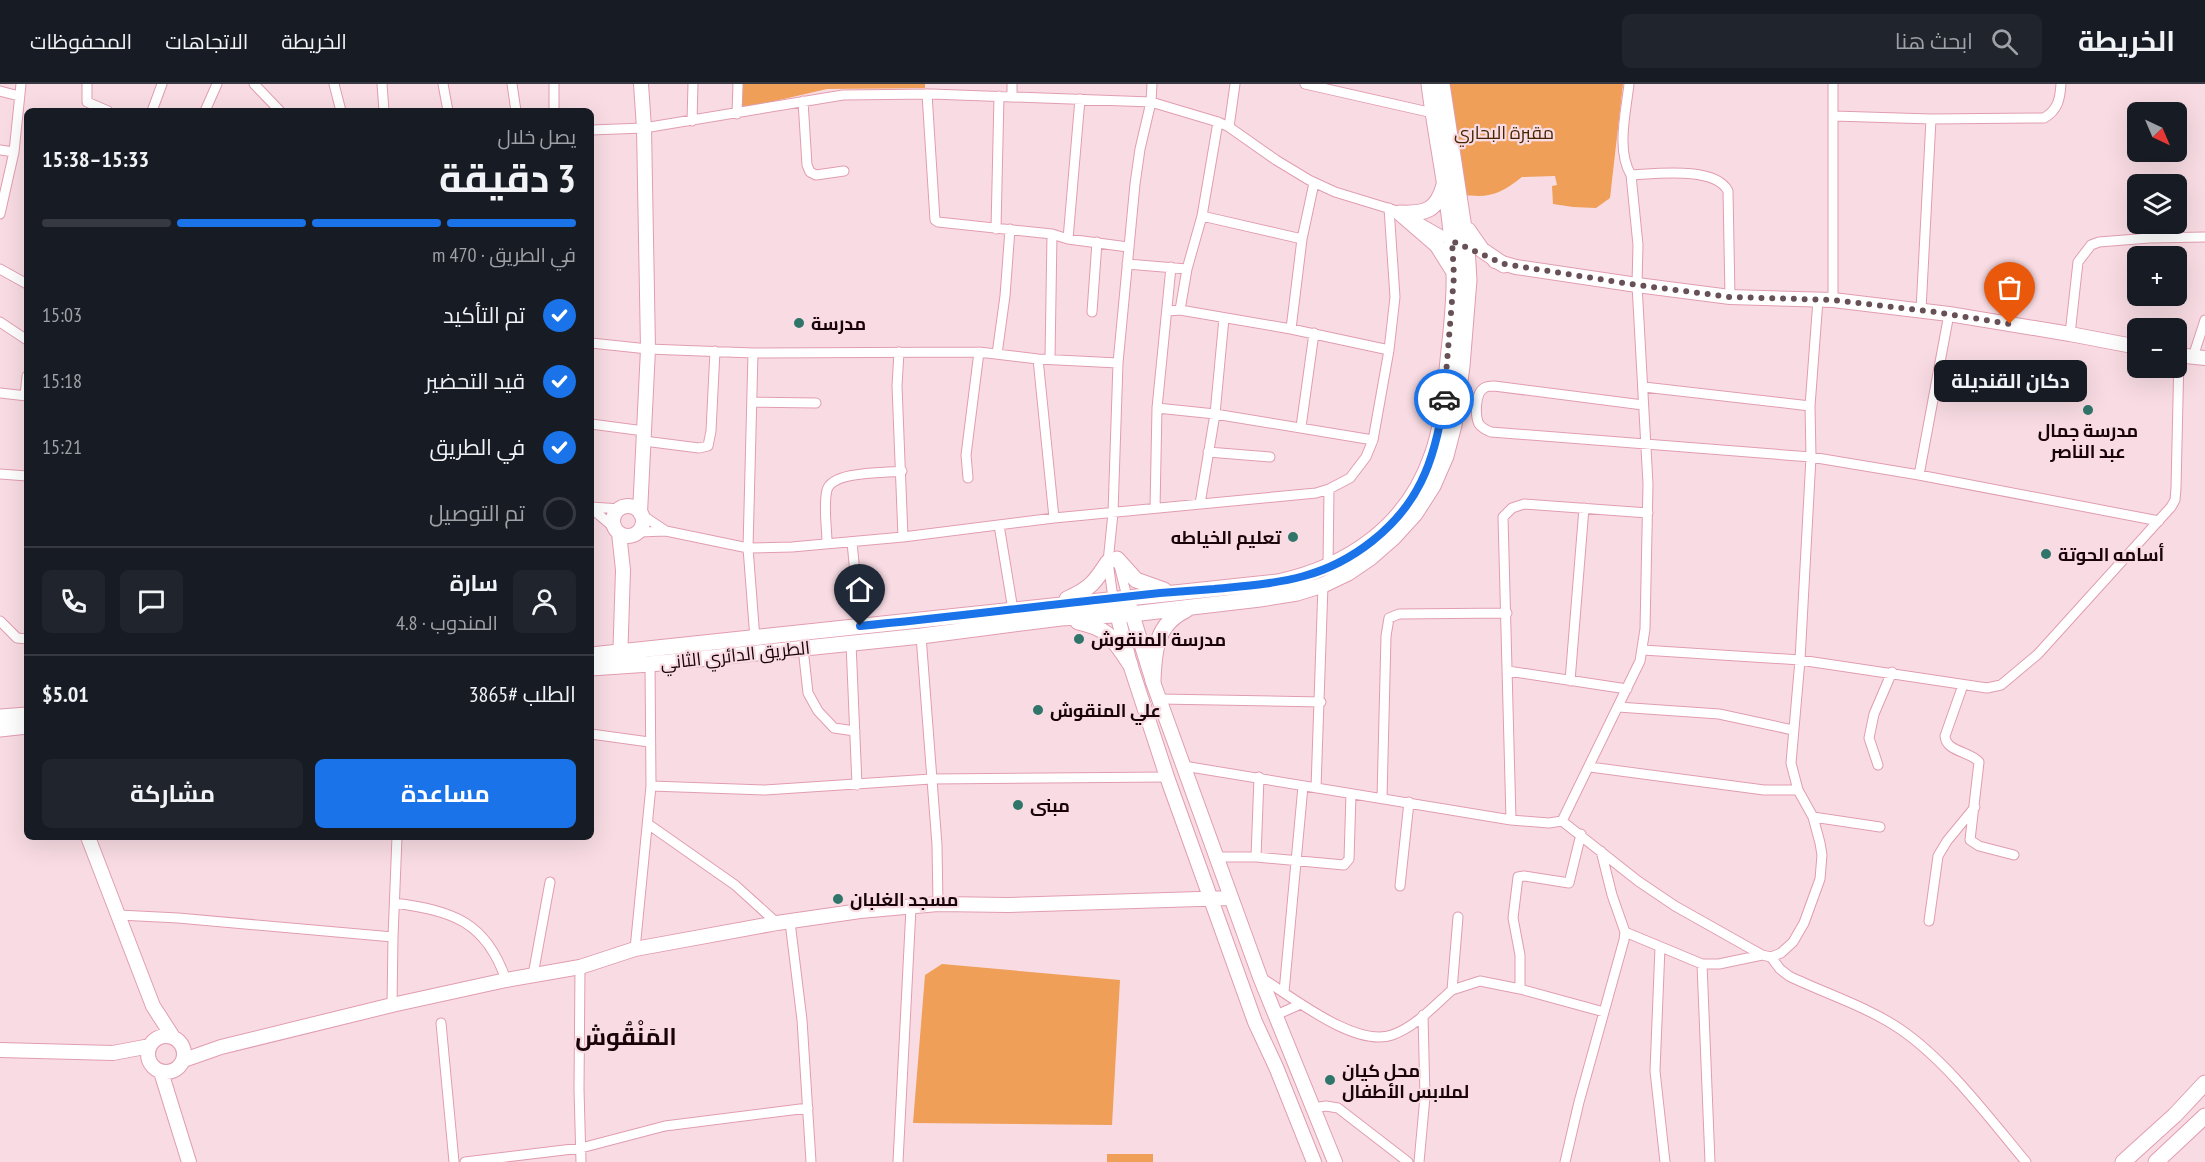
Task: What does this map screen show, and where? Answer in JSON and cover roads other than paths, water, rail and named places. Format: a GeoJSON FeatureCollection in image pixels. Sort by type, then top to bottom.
{"type":"FeatureCollection","features":[{"type":"Feature","properties":{"kind":"main road","name":"الطريق الدائري الثاني"},"geometry":{"type":"LineString","coordinates":[[594,655],[650,664],[921,636],[1060,618],[1132,614],[1269,598],[1323,585],[1348,573],[1370,558],[1415,514],[1433,486],[1446,456],[1454,425],[1463,354],[1462,278],[1452,241],[1429,84]]}},
{"type":"Feature","properties":{"kind":"main road","name":"الطريق الدائري الثاني"},"geometry":{"type":"LineString","coordinates":[[594,667],[620,658],[755,639],[1120,597],[1278,582],[1305,576],[1360,550],[1385,529],[1421,483],[1441,422],[1450,339],[1467,248],[1442,84]]}},
{"type":"Feature","properties":{"kind":"main road"},"geometry":{"type":"LineString","coordinates":[[1394,210],[1420,213],[1429,209],[1437,202],[1444,185]]}},
{"type":"Feature","properties":{"kind":"main road"},"geometry":{"type":"LineString","coordinates":[[1394,210],[1437,245],[1462,278],[1481,263],[1504,264]]}},
{"type":"Feature","properties":{"kind":"main road"},"geometry":{"type":"LineString","coordinates":[[1461,213],[1475,243],[1504,264]]}},
{"type":"Feature","properties":{"kind":"main road"},"geometry":{"type":"LineString","coordinates":[[1049,606],[1084,592],[1113,561],[1136,580],[1173,592]]}},
{"type":"Feature","properties":{"kind":"main road"},"geometry":{"type":"LineString","coordinates":[[1153,681],[1154,651],[1165,625],[1175,615],[1195,606]]}},
{"type":"Feature","properties":{"kind":"main road"},"geometry":{"type":"LineString","coordinates":[[1060,618],[1100,628],[1110,635],[1131,664]]}},
{"type":"Feature","properties":{"kind":"main road"},"geometry":{"type":"LineString","coordinates":[[0,717],[24,715]]}},
{"type":"Feature","properties":{"kind":"main road"},"geometry":{"type":"LineString","coordinates":[[0,729],[24,726]]}},
{"type":"Feature","properties":{"kind":"main road"},"geometry":{"type":"LineString","coordinates":[[2122,1162],[2175,1115],[2205,1083]]}},
{"type":"Feature","properties":{"kind":"main road"},"geometry":{"type":"LineString","coordinates":[[2156,1162],[2204,1119]]}},
{"type":"Feature","properties":{"kind":"street"},"geometry":{"type":"LineString","coordinates":[[0,214],[22,121],[19,96],[21,84]]}},
{"type":"Feature","properties":{"kind":"street"},"geometry":{"type":"LineString","coordinates":[[87,84],[87,102],[101,108]]}},
{"type":"Feature","properties":{"kind":"street"},"geometry":{"type":"LineString","coordinates":[[153,108],[162,84]]}},
{"type":"Feature","properties":{"kind":"street"},"geometry":{"type":"LineString","coordinates":[[206,108],[216,84]]}},
{"type":"Feature","properties":{"kind":"street"},"geometry":{"type":"LineString","coordinates":[[254,84],[277,108]]}},
{"type":"Feature","properties":{"kind":"street"},"geometry":{"type":"LineString","coordinates":[[334,84],[340,108]]}},
{"type":"Feature","properties":{"kind":"street"},"geometry":{"type":"LineString","coordinates":[[382,84],[384,108]]}},
{"type":"Feature","properties":{"kind":"street"},"geometry":{"type":"LineString","coordinates":[[443,84],[447,108]]}},
{"type":"Feature","properties":{"kind":"street"},"geometry":{"type":"LineString","coordinates":[[512,84],[516,108]]}},
{"type":"Feature","properties":{"kind":"street"},"geometry":{"type":"LineString","coordinates":[[554,84],[554,108]]}},
{"type":"Feature","properties":{"kind":"street"},"geometry":{"type":"LineString","coordinates":[[623,570],[637,533],[642,526],[641,481],[648,349],[644,128],[640,84]]}},
{"type":"Feature","properties":{"kind":"street"},"geometry":{"type":"LineString","coordinates":[[692,121],[693,84]]}},
{"type":"Feature","properties":{"kind":"street"},"geometry":{"type":"LineString","coordinates":[[737,114],[738,84]]}},
{"type":"Feature","properties":{"kind":"street"},"geometry":{"type":"LineString","coordinates":[[1012,84],[1012,97]]}},
{"type":"Feature","properties":{"kind":"street"},"geometry":{"type":"LineString","coordinates":[[1152,84],[1151,102],[1140,149],[1128,247],[1118,363],[1111,540],[1120,597],[1116,615],[1167,777],[1255,1022],[1276,1067],[1314,1162]]}},
{"type":"Feature","properties":{"kind":"street"},"geometry":{"type":"LineString","coordinates":[[1229,127],[1235,84]]}},
{"type":"Feature","properties":{"kind":"street"},"geometry":{"type":"LineString","coordinates":[[1305,84],[1433,113]]}},
{"type":"Feature","properties":{"kind":"street"},"geometry":{"type":"LineString","coordinates":[[1562,821],[1627,689],[1643,650],[1648,513],[1647,445],[1637,285],[1638,245],[1631,175],[1625,166],[1622,150],[1629,84]]}},
{"type":"Feature","properties":{"kind":"street"},"geometry":{"type":"LineString","coordinates":[[1833,84],[1833,300]]}},
{"type":"Feature","properties":{"kind":"street"},"geometry":{"type":"LineString","coordinates":[[1834,116],[1931,119],[2044,118],[2052,114],[2056,108],[2061,84]]}},
{"type":"Feature","properties":{"kind":"street"},"geometry":{"type":"LineString","coordinates":[[0,91],[19,96]]}},
{"type":"Feature","properties":{"kind":"street"},"geometry":{"type":"LineString","coordinates":[[594,130],[644,128],[843,95],[930,91],[1012,97],[1151,102],[1229,127],[1314,183],[1335,192],[1394,210],[1452,241],[1504,264],[1730,297],[1833,300],[1921,310],[2127,345]]}},
{"type":"Feature","properties":{"kind":"street"},"geometry":{"type":"LineString","coordinates":[[930,91],[935,220],[1052,234],[1068,239],[1128,247]]}},
{"type":"Feature","properties":{"kind":"street"},"geometry":{"type":"LineString","coordinates":[[996,229],[999,96]]}},
{"type":"Feature","properties":{"kind":"street"},"geometry":{"type":"LineString","coordinates":[[1068,239],[1080,99]]}},
{"type":"Feature","properties":{"kind":"street"},"geometry":{"type":"LineString","coordinates":[[803,101],[807,165],[810,172],[816,175],[844,171]]}},
{"type":"Feature","properties":{"kind":"street"},"geometry":{"type":"LineString","coordinates":[[1921,310],[1931,119]]}},
{"type":"Feature","properties":{"kind":"street"},"geometry":{"type":"LineString","coordinates":[[1180,310],[1187,270],[1202,216],[1218,122]]}},
{"type":"Feature","properties":{"kind":"street"},"geometry":{"type":"LineString","coordinates":[[0,150],[14,152]]}},
{"type":"Feature","properties":{"kind":"street"},"geometry":{"type":"LineString","coordinates":[[1631,175],[1674,173],[1706,176],[1719,179],[1725,185],[1728,191],[1730,297]]}},
{"type":"Feature","properties":{"kind":"street"},"geometry":{"type":"LineString","coordinates":[[1291,328],[1302,239],[1314,183]]}},
{"type":"Feature","properties":{"kind":"street"},"geometry":{"type":"LineString","coordinates":[[594,511],[618,532],[627,536],[666,531],[748,548],[903,537],[1054,518],[1316,493],[1329,489],[1350,478],[1357,471],[1373,440],[1389,350],[1395,297],[1394,210]]}},
{"type":"Feature","properties":{"kind":"street"},"geometry":{"type":"LineString","coordinates":[[1202,216],[1302,239]]}},
{"type":"Feature","properties":{"kind":"street"},"geometry":{"type":"LineString","coordinates":[[997,354],[1005,296],[1010,229]]}},
{"type":"Feature","properties":{"kind":"street"},"geometry":{"type":"LineString","coordinates":[[1050,358],[1052,234]]}},
{"type":"Feature","properties":{"kind":"street"},"geometry":{"type":"LineString","coordinates":[[2070,334],[2078,262],[2091,245],[2099,242],[2150,238],[2205,237]]}},
{"type":"Feature","properties":{"kind":"street"},"geometry":{"type":"LineString","coordinates":[[1092,312],[1097,242]]}},
{"type":"Feature","properties":{"kind":"street"},"geometry":{"type":"LineString","coordinates":[[1127,264],[1187,270]]}},
{"type":"Feature","properties":{"kind":"street"},"geometry":{"type":"LineString","coordinates":[[1155,508],[1157,408],[1171,267]]}},
{"type":"Feature","properties":{"kind":"street"},"geometry":{"type":"LineString","coordinates":[[0,269],[24,283]]}},
{"type":"Feature","properties":{"kind":"street"},"geometry":{"type":"LineString","coordinates":[[1625,932],[1702,964],[1719,964],[1767,956],[1781,952],[1793,942],[1804,923],[1820,879],[1822,855],[1813,817],[1798,790],[1791,763],[1800,660],[1811,457],[1810,406],[1818,300]]}},
{"type":"Feature","properties":{"kind":"street"},"geometry":{"type":"LineString","coordinates":[[1168,311],[1180,310],[1291,328],[1389,350]]}},
{"type":"Feature","properties":{"kind":"street"},"geometry":{"type":"LineString","coordinates":[[1918,475],[1949,314]]}},
{"type":"Feature","properties":{"kind":"street"},"geometry":{"type":"LineString","coordinates":[[1200,504],[1215,414],[1224,318]]}},
{"type":"Feature","properties":{"kind":"street"},"geometry":{"type":"LineString","coordinates":[[1643,650],[1800,660],[1987,688],[2001,685],[2038,654],[2159,521],[2175,500],[2188,356],[2205,320]]}},
{"type":"Feature","properties":{"kind":"street"},"geometry":{"type":"LineString","coordinates":[[0,322],[24,338]]}},
{"type":"Feature","properties":{"kind":"street"},"geometry":{"type":"LineString","coordinates":[[1301,428],[1314,333]]}},
{"type":"Feature","properties":{"kind":"street"},"geometry":{"type":"LineString","coordinates":[[594,343],[648,349],[753,353],[979,352],[1038,359],[1118,363]]}},
{"type":"Feature","properties":{"kind":"street"},"geometry":{"type":"LineString","coordinates":[[594,425],[699,448],[708,446],[711,432],[715,351]]}},
{"type":"Feature","properties":{"kind":"street"},"geometry":{"type":"LineString","coordinates":[[899,352],[897,386],[903,537]]}},
{"type":"Feature","properties":{"kind":"street"},"geometry":{"type":"LineString","coordinates":[[968,478],[966,455],[979,352]]}},
{"type":"Feature","properties":{"kind":"street"},"geometry":{"type":"LineString","coordinates":[[753,353],[748,548],[755,639]]}},
{"type":"Feature","properties":{"kind":"street"},"geometry":{"type":"LineString","coordinates":[[1038,359],[1054,518]]}},
{"type":"Feature","properties":{"kind":"street"},"geometry":{"type":"LineString","coordinates":[[1643,405],[1494,386],[1480,391],[1477,399],[1480,426],[1491,432],[1811,457],[2159,521]]}},
{"type":"Feature","properties":{"kind":"street"},"geometry":{"type":"LineString","coordinates":[[1644,387],[1810,406]]}},
{"type":"Feature","properties":{"kind":"street"},"geometry":{"type":"LineString","coordinates":[[0,393],[24,396]]}},
{"type":"Feature","properties":{"kind":"street"},"geometry":{"type":"LineString","coordinates":[[752,402],[816,403]]}},
{"type":"Feature","properties":{"kind":"street"},"geometry":{"type":"LineString","coordinates":[[1157,408],[1215,414],[1373,440]]}},
{"type":"Feature","properties":{"kind":"street"},"geometry":{"type":"LineString","coordinates":[[1208,452],[1270,457]]}},
{"type":"Feature","properties":{"kind":"street"},"geometry":{"type":"LineString","coordinates":[[827,543],[826,498],[827,489],[831,483],[846,476],[902,471]]}},
{"type":"Feature","properties":{"kind":"street"},"geometry":{"type":"LineString","coordinates":[[0,474],[24,476]]}},
{"type":"Feature","properties":{"kind":"street"},"geometry":{"type":"LineString","coordinates":[[620,658],[623,570],[614,518],[641,481]]}},
{"type":"Feature","properties":{"kind":"street"},"geometry":{"type":"LineString","coordinates":[[1328,567],[1329,489]]}},
{"type":"Feature","properties":{"kind":"street"},"geometry":{"type":"LineString","coordinates":[[1511,820],[1503,517],[1516,505],[1524,504],[1648,513]]}},
{"type":"Feature","properties":{"kind":"street"},"geometry":{"type":"LineString","coordinates":[[594,508],[636,509],[666,531]]}},
{"type":"Feature","properties":{"kind":"street"},"geometry":{"type":"LineString","coordinates":[[1570,681],[1584,508]]}},
{"type":"Feature","properties":{"kind":"street"},"geometry":{"type":"LineString","coordinates":[[999,525],[1013,610]]}},
{"type":"Feature","properties":{"kind":"street"},"geometry":{"type":"LineString","coordinates":[[852,542],[860,626]]}},
{"type":"Feature","properties":{"kind":"street"},"geometry":{"type":"LineString","coordinates":[[1113,561],[1120,597],[1132,614],[1153,681],[1260,977],[1335,1162]]}},
{"type":"Feature","properties":{"kind":"street"},"geometry":{"type":"LineString","coordinates":[[1316,788],[1321,702],[1323,585]]}},
{"type":"Feature","properties":{"kind":"street"},"geometry":{"type":"LineString","coordinates":[[1382,798],[1386,636],[1389,618],[1399,614],[1507,613]]}},
{"type":"Feature","properties":{"kind":"street"},"geometry":{"type":"LineString","coordinates":[[0,621],[17,638],[24,639]]}},
{"type":"Feature","properties":{"kind":"street"},"geometry":{"type":"LineString","coordinates":[[921,636],[937,845],[938,904]]}},
{"type":"Feature","properties":{"kind":"street"},"geometry":{"type":"LineString","coordinates":[[851,643],[857,785]]}},
{"type":"Feature","properties":{"kind":"street"},"geometry":{"type":"LineString","coordinates":[[803,648],[808,693],[818,711],[834,728],[855,731]]}},
{"type":"Feature","properties":{"kind":"street"},"geometry":{"type":"LineString","coordinates":[[635,949],[651,786],[650,664]]}},
{"type":"Feature","properties":{"kind":"street"},"geometry":{"type":"LineString","coordinates":[[1508,671],[1627,689]]}},
{"type":"Feature","properties":{"kind":"street"},"geometry":{"type":"LineString","coordinates":[[1878,765],[1869,738],[1874,714],[1892,672]]}},
{"type":"Feature","properties":{"kind":"street"},"geometry":{"type":"LineString","coordinates":[[1963,685],[1945,736],[1948,746],[1974,756],[1980,762],[1970,840],[1978,846],[2014,855]]}},
{"type":"Feature","properties":{"kind":"street"},"geometry":{"type":"LineString","coordinates":[[1160,699],[1321,702]]}},
{"type":"Feature","properties":{"kind":"street"},"geometry":{"type":"LineString","coordinates":[[1618,707],[1719,714],[1793,730]]}},
{"type":"Feature","properties":{"kind":"street"},"geometry":{"type":"LineString","coordinates":[[594,734],[650,741]]}},
{"type":"Feature","properties":{"kind":"street"},"geometry":{"type":"LineString","coordinates":[[1184,766],[1511,820],[1549,824],[1562,821],[1638,881],[1675,906],[1767,956],[1789,976],[1860,1007],[1901,1030],[1970,1095],[2026,1162]]}},
{"type":"Feature","properties":{"kind":"street"},"geometry":{"type":"LineString","coordinates":[[1590,766],[1764,790],[1798,790]]}},
{"type":"Feature","properties":{"kind":"street"},"geometry":{"type":"LineString","coordinates":[[651,786],[765,790],[931,779],[1167,777]]}},
{"type":"Feature","properties":{"kind":"street"},"geometry":{"type":"LineString","coordinates":[[1256,858],[1259,777]]}},
{"type":"Feature","properties":{"kind":"street"},"geometry":{"type":"LineString","coordinates":[[1284,992],[1303,786]]}},
{"type":"Feature","properties":{"kind":"street"},"geometry":{"type":"LineString","coordinates":[[1216,857],[1295,860],[1342,865],[1347,863],[1351,794]]}},
{"type":"Feature","properties":{"kind":"street"},"geometry":{"type":"LineString","coordinates":[[1400,886],[1409,802]]}},
{"type":"Feature","properties":{"kind":"street"},"geometry":{"type":"LineString","coordinates":[[1929,921],[1938,856],[1947,841],[1975,807]]}},
{"type":"Feature","properties":{"kind":"street"},"geometry":{"type":"LineString","coordinates":[[1813,817],[1880,827]]}},
{"type":"Feature","properties":{"kind":"street"},"geometry":{"type":"LineString","coordinates":[[648,824],[735,885],[784,923],[802,1020],[811,1162]]}},
{"type":"Feature","properties":{"kind":"street"},"geometry":{"type":"LineString","coordinates":[[1520,989],[1520,955],[1513,918],[1518,877],[1569,883],[1581,834]]}},
{"type":"Feature","properties":{"kind":"street"},"geometry":{"type":"LineString","coordinates":[[89,840],[153,1006],[185,1052],[173,1107]]}},
{"type":"Feature","properties":{"kind":"street"},"geometry":{"type":"LineString","coordinates":[[392,1005],[398,840]]}},
{"type":"Feature","properties":{"kind":"street"},"geometry":{"type":"LineString","coordinates":[[1566,1162],[1625,932],[1612,895],[1601,851]]}},
{"type":"Feature","properties":{"kind":"street"},"geometry":{"type":"LineString","coordinates":[[533,975],[550,882]]}},
{"type":"Feature","properties":{"kind":"street"},"geometry":{"type":"LineString","coordinates":[[113,1053],[170,1072],[181,1064],[221,1047],[392,1005],[506,980],[580,967],[635,949],[860,911],[938,904],[1231,898]]}},
{"type":"Feature","properties":{"kind":"street"},"geometry":{"type":"LineString","coordinates":[[395,903],[447,912],[469,926],[495,951],[506,980]]}},
{"type":"Feature","properties":{"kind":"street"},"geometry":{"type":"LineString","coordinates":[[898,1162],[911,908]]}},
{"type":"Feature","properties":{"kind":"street"},"geometry":{"type":"LineString","coordinates":[[119,915],[393,937]]}},
{"type":"Feature","properties":{"kind":"street"},"geometry":{"type":"LineString","coordinates":[[1452,990],[1458,917]]}},
{"type":"Feature","properties":{"kind":"street"},"geometry":{"type":"LineString","coordinates":[[1660,947],[1655,1071],[1665,1162]]}},
{"type":"Feature","properties":{"kind":"street"},"geometry":{"type":"LineString","coordinates":[[1702,964],[1710,1162]]}},
{"type":"Feature","properties":{"kind":"street"},"geometry":{"type":"LineString","coordinates":[[580,967],[581,1162]]}},
{"type":"Feature","properties":{"kind":"street"},"geometry":{"type":"LineString","coordinates":[[1260,977],[1301,1004],[1351,1031],[1376,1039],[1406,1029],[1452,990],[1480,981],[1520,989],[1604,1012]]}},
{"type":"Feature","properties":{"kind":"street"},"geometry":{"type":"LineString","coordinates":[[1276,1015],[1301,1004]]}},
{"type":"Feature","properties":{"kind":"street"},"geometry":{"type":"LineString","coordinates":[[153,1006],[152,1043],[148,1051],[173,1107],[189,1162]]}},
{"type":"Feature","properties":{"kind":"street"},"geometry":{"type":"LineString","coordinates":[[1419,1162],[1425,1097],[1423,1015]]}},
{"type":"Feature","properties":{"kind":"street"},"geometry":{"type":"LineString","coordinates":[[441,1023],[454,1162]]}},
{"type":"Feature","properties":{"kind":"street"},"geometry":{"type":"LineString","coordinates":[[0,1050],[113,1053],[152,1043],[160,1037],[221,1047]]}},
{"type":"Feature","properties":{"kind":"street"},"geometry":{"type":"LineString","coordinates":[[1312,1108],[1326,1106],[1338,1108],[1408,1162]]}},
{"type":"Feature","properties":{"kind":"street"},"geometry":{"type":"LineString","coordinates":[[465,1162],[581,1148],[665,1126],[808,1108]]}},
{"type":"Feature","properties":{"kind":"place","name":"مدرسة"},"geometry":{"type":"Point","coordinates":[799,323]}},
{"type":"Feature","properties":{"kind":"place","name":"دكان القنديلة"},"geometry":{"type":"Point","coordinates":[2010,324]}},
{"type":"Feature","properties":{"kind":"place","name":"مدرسة جمال عبد الناصر"},"geometry":{"type":"Point","coordinates":[2088,410]}},
{"type":"Feature","properties":{"kind":"place","name":"تعليم الخياطه"},"geometry":{"type":"Point","coordinates":[1293,537]}},
{"type":"Feature","properties":{"kind":"place","name":"أسامه الحوتة"},"geometry":{"type":"Point","coordinates":[2046,554]}},
{"type":"Feature","properties":{"kind":"place","name":"مدرسة المنقوش"},"geometry":{"type":"Point","coordinates":[1079,639]}},
{"type":"Feature","properties":{"kind":"place","name":"علي المنقوش"},"geometry":{"type":"Point","coordinates":[1038,710]}},
{"type":"Feature","properties":{"kind":"place","name":"مبنى"},"geometry":{"type":"Point","coordinates":[1018,805]}},
{"type":"Feature","properties":{"kind":"place","name":"مسجد الغلبان"},"geometry":{"type":"Point","coordinates":[838,899]}},
{"type":"Feature","properties":{"kind":"place","name":"محل كيان لملابس الأطفال"},"geometry":{"type":"Point","coordinates":[1330,1080]}},
{"type":"Feature","properties":{"kind":"district","name":"المَنْقُوش"},"geometry":{"type":"Point","coordinates":[626,1036]}},
{"type":"Feature","properties":{"kind":"park label","name":"مقبرة البحاري"},"geometry":{"type":"Point","coordinates":[1504,132]}}]}
